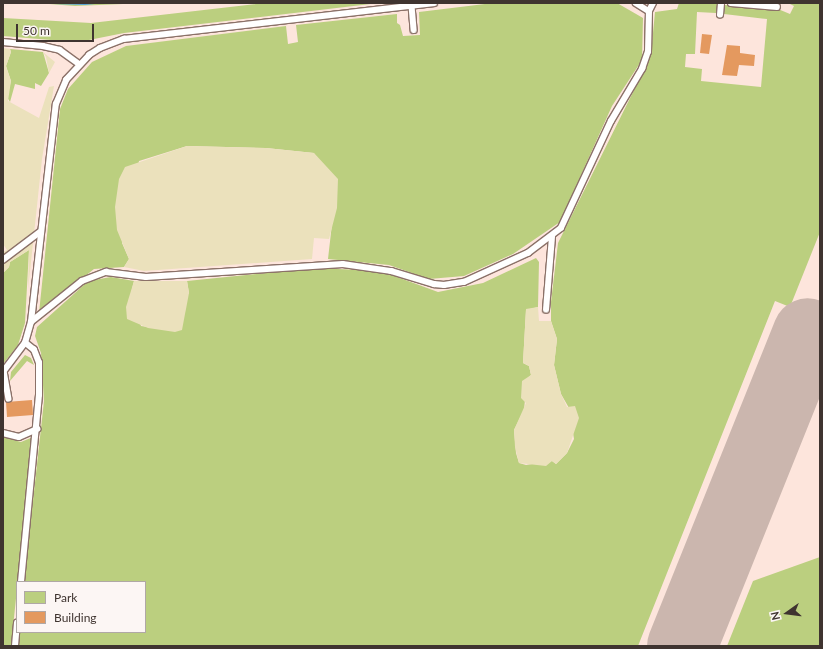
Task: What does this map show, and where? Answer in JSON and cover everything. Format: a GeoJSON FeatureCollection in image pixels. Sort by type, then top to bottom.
{"type":"FeatureCollection","features":[{"type":"Feature","properties":{"kind":"lane"},"geometry":{"type":"LineString","coordinates":[[9,400],[4,372],[25,344],[31,322],[53,115],[60,90],[79,64],[100,48],[124,39],[434,3]]}},
{"type":"Feature","properties":{"kind":"lane"},"geometry":{"type":"LineString","coordinates":[[636,3],[649,11]]}},
{"type":"Feature","properties":{"kind":"lane"},"geometry":{"type":"LineString","coordinates":[[31,322],[82,281],[106,272],[146,277],[343,264],[391,271],[444,285],[464,282],[528,253],[552,237],[561,228],[611,121],[644,64],[648,52],[649,11],[653,3]]}},
{"type":"Feature","properties":{"kind":"lane"},"geometry":{"type":"LineString","coordinates":[[720,14],[721,3]]}},
{"type":"Feature","properties":{"kind":"lane"},"geometry":{"type":"LineString","coordinates":[[731,3],[777,7]]}},
{"type":"Feature","properties":{"kind":"lane"},"geometry":{"type":"LineString","coordinates":[[412,6],[414,30]]}},
{"type":"Feature","properties":{"kind":"lane"},"geometry":{"type":"LineString","coordinates":[[3,42],[43,46],[60,50],[79,64]]}},
{"type":"Feature","properties":{"kind":"lane"},"geometry":{"type":"LineString","coordinates":[[3,260],[40,232]]}},
{"type":"Feature","properties":{"kind":"lane"},"geometry":{"type":"LineString","coordinates":[[546,310],[552,237]]}},
{"type":"Feature","properties":{"kind":"lane"},"geometry":{"type":"LineString","coordinates":[[21,581],[37,429],[39,363],[34,350],[25,344]]}},
{"type":"Feature","properties":{"kind":"lane"},"geometry":{"type":"LineString","coordinates":[[3,433],[19,437],[37,429]]}},
{"type":"Feature","properties":{"kind":"lane"},"geometry":{"type":"LineString","coordinates":[[15,646],[16,633]]}},
{"type":"Feature","properties":{"kind":"green space"},"geometry":{"type":"Polygon","coordinates":[[[36,3],[147,3],[75,6],[36,3]]]}},
{"type":"Feature","properties":{"kind":"green space"},"geometry":{"type":"Polygon","coordinates":[[[264,3],[379,3],[124,33],[89,40],[63,41],[3,36],[3,18],[91,23],[264,3]]]}},
{"type":"Feature","properties":{"kind":"green space"},"geometry":{"type":"Polygon","coordinates":[[[493,3],[617,3],[643,18],[642,60],[612,106],[560,222],[513,254],[464,276],[429,279],[389,265],[328,259],[332,224],[314,153],[266,148],[187,146],[139,161],[122,243],[129,259],[124,267],[94,269],[39,313],[60,109],[68,89],[92,62],[126,46],[286,26],[288,44],[298,42],[296,25],[397,14],[397,23],[400,25],[403,36],[420,35],[419,12],[493,3]]]}},
{"type":"Feature","properties":{"kind":"green space"},"geometry":{"type":"Polygon","coordinates":[[[679,3],[718,3],[716,13],[697,12],[695,54],[686,54],[685,67],[702,69],[701,81],[761,87],[767,19],[724,14],[725,5],[778,9],[790,14],[794,6],[788,3],[820,3],[820,232],[790,307],[775,301],[638,646],[18,646],[19,633],[146,633],[146,581],[24,581],[44,401],[41,353],[35,336],[37,327],[85,284],[94,280],[111,277],[134,281],[131,293],[141,326],[161,329],[189,293],[187,281],[317,268],[359,270],[389,274],[438,292],[483,283],[536,258],[539,262],[538,307],[526,310],[523,363],[529,366],[531,375],[527,379],[524,410],[514,430],[516,453],[519,463],[526,465],[552,461],[556,464],[567,453],[574,439],[569,408],[561,394],[554,365],[557,339],[551,321],[551,302],[558,243],[646,66],[651,54],[655,12],[677,9],[679,3]]]}},
{"type":"Feature","properties":{"kind":"green space"},"geometry":{"type":"Polygon","coordinates":[[[10,49],[43,52],[49,73],[41,86],[35,83],[35,89],[15,84],[10,102],[7,97],[11,81],[6,66],[11,52],[10,49]]]}},
{"type":"Feature","properties":{"kind":"green space"},"geometry":{"type":"Polygon","coordinates":[[[29,250],[25,323],[18,345],[3,364],[3,273],[9,267],[10,262],[29,250]]]}},
{"type":"Feature","properties":{"kind":"green space"},"geometry":{"type":"Polygon","coordinates":[[[25,355],[31,358],[34,365],[27,361],[10,381],[11,372],[25,355]]]}},
{"type":"Feature","properties":{"kind":"green space"},"geometry":{"type":"Polygon","coordinates":[[[3,437],[21,442],[33,437],[18,581],[16,581],[16,598],[11,646],[3,646],[3,437]]]}},
{"type":"Feature","properties":{"kind":"green space"},"geometry":{"type":"Polygon","coordinates":[[[820,557],[820,646],[727,646],[753,581],[820,557]]]}},
{"type":"Feature","properties":{"kind":"sand"},"geometry":{"type":"Polygon","coordinates":[[[3,48],[10,49],[11,52],[6,66],[11,81],[8,101],[39,118],[49,87],[54,86],[42,159],[28,290],[29,250],[10,262],[9,267],[3,273],[3,252],[7,250],[3,244],[3,48]]]}},
{"type":"Feature","properties":{"kind":"sand"},"geometry":{"type":"Polygon","coordinates":[[[43,52],[55,62],[49,73],[46,57],[43,52]]]}},
{"type":"Feature","properties":{"kind":"sand"},"geometry":{"type":"Polygon","coordinates":[[[187,146],[266,148],[314,153],[338,179],[337,208],[329,239],[314,238],[312,259],[144,271],[124,267],[129,259],[117,230],[115,207],[119,179],[125,167],[187,146]]]}},
{"type":"Feature","properties":{"kind":"sand"},"geometry":{"type":"Polygon","coordinates":[[[134,281],[187,281],[189,293],[182,330],[175,332],[148,328],[127,319],[126,307],[134,281]]]}},
{"type":"Feature","properties":{"kind":"sand"},"geometry":{"type":"Polygon","coordinates":[[[538,307],[539,321],[551,321],[557,339],[554,365],[561,394],[567,407],[575,406],[579,418],[567,453],[556,464],[552,461],[546,466],[519,463],[515,447],[514,430],[526,403],[521,398],[522,381],[531,375],[529,366],[523,363],[526,309],[538,307]]]}},
{"type":"Feature","properties":{"kind":"water"},"geometry":{"type":"Polygon","coordinates":[[[23,3],[104,3],[85,5],[23,3]]]}},
{"type":"Feature","properties":{"kind":"building"},"geometry":{"type":"Polygon","coordinates":[[[702,34],[712,35],[709,54],[700,53],[702,34]]]}},
{"type":"Feature","properties":{"kind":"building"},"geometry":{"type":"Polygon","coordinates":[[[727,45],[740,46],[740,53],[755,55],[754,66],[739,65],[737,76],[722,75],[727,45]]]}},
{"type":"Feature","properties":{"kind":"building"},"geometry":{"type":"Polygon","coordinates":[[[32,400],[33,415],[7,417],[6,402],[32,400]]]}},
{"type":"Feature","properties":{"kind":"runway"},"geometry":{"type":"LineString","coordinates":[[682,646],[808,333]]}}]}
